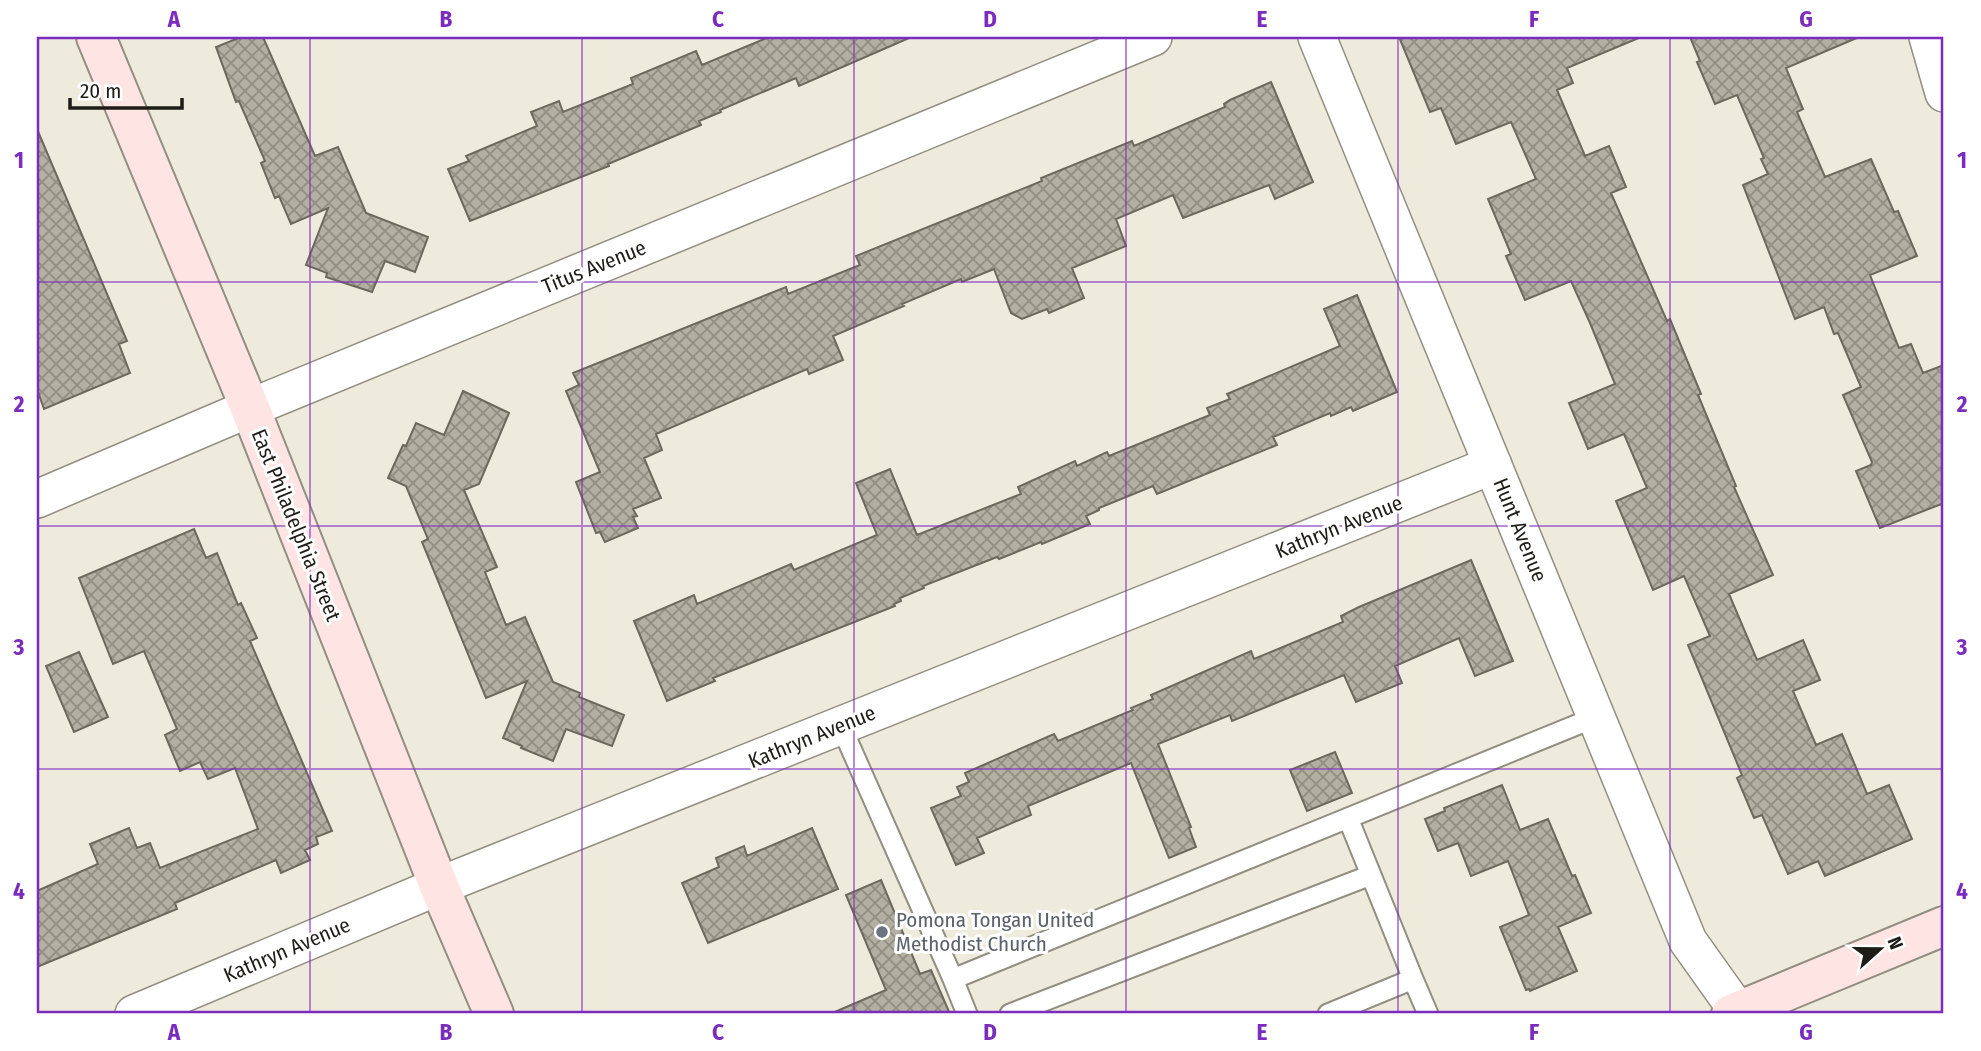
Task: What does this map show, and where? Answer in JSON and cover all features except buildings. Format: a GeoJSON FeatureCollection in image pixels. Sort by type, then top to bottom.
{"type":"FeatureCollection","features":[{"type":"Feature","properties":{"kind":"street","name":"East Philadelphia Street"},"geometry":{"type":"LineString","coordinates":[[96,37],[250,408],[439,886],[494,1014]]}},
{"type":"Feature","properties":{"kind":"street","name":"Titus Avenue"},"geometry":{"type":"LineString","coordinates":[[37,499],[250,408],[1153,37]]}},
{"type":"Feature","properties":{"kind":"street","name":"Hunt Avenue"},"geometry":{"type":"LineString","coordinates":[[1317,37],[1688,941],[1736,1013]]}},
{"type":"Feature","properties":{"kind":"street"},"geometry":{"type":"LineString","coordinates":[[1928,37],[1944,93]]}},
{"type":"Feature","properties":{"kind":"street","name":"Kathryn Avenue"},"geometry":{"type":"LineString","coordinates":[[134,1014],[439,886],[1493,465]]}},
{"type":"Feature","properties":{"kind":"street"},"geometry":{"type":"LineString","coordinates":[[1736,1013],[1944,926]]}},
{"type":"Feature","properties":{"kind":"lane"},"geometry":{"type":"LineString","coordinates":[[953,979],[1596,717]]}},
{"type":"Feature","properties":{"kind":"lane"},"geometry":{"type":"LineString","coordinates":[[841,726],[967,1014]]}},
{"type":"Feature","properties":{"kind":"lane"},"geometry":{"type":"LineString","coordinates":[[1348,818],[1428,1014]]}},
{"type":"Feature","properties":{"kind":"lane"},"geometry":{"type":"LineString","coordinates":[[1010,1014],[1371,875]]}},
{"type":"Feature","properties":{"kind":"lane"},"geometry":{"type":"LineString","coordinates":[[1328,1014],[1413,979]]}},
{"type":"Feature","properties":{"kind":"place","name":"Pomona Tongan United Methodist Church"},"geometry":{"type":"Point","coordinates":[882,932]}}]}
